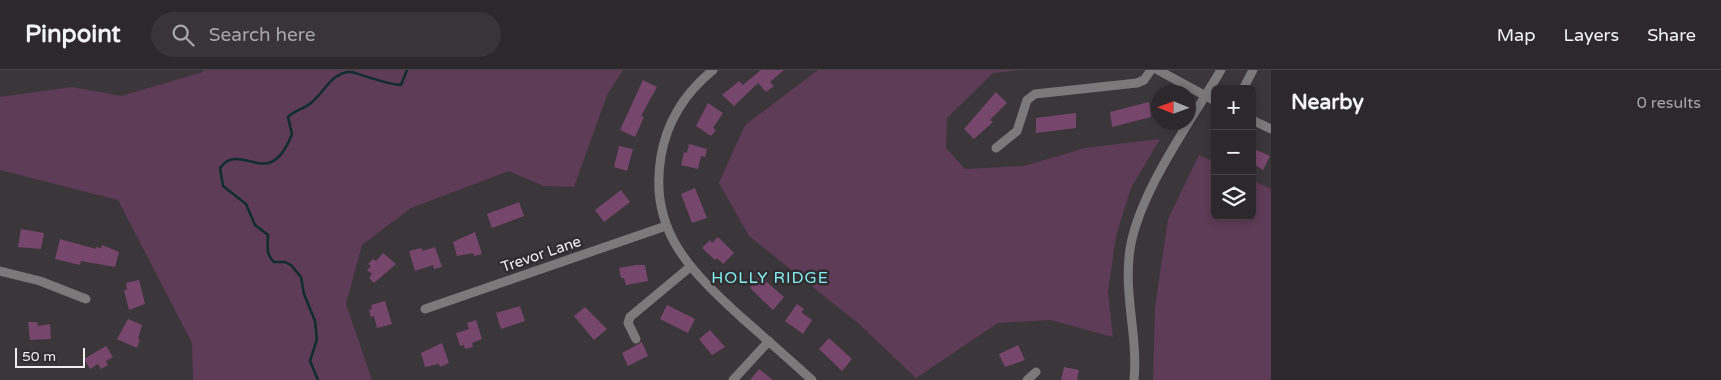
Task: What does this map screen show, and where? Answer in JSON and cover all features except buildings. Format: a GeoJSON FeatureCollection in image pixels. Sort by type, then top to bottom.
{"type":"FeatureCollection","features":[{"type":"Feature","properties":{"kind":"street"},"geometry":{"type":"LineString","coordinates":[[712,70],[685,99],[675,115],[663,144],[659,178],[660,197],[666,226],[672,241],[690,268],[708,287],[812,380]]}},
{"type":"Feature","properties":{"kind":"street"},"geometry":{"type":"LineString","coordinates":[[996,148],[1017,131],[1027,100],[1035,94],[1138,84],[1144,80],[1151,70]]}},
{"type":"Feature","properties":{"kind":"street"},"geometry":{"type":"LineString","coordinates":[[1158,70],[1211,99]]}},
{"type":"Feature","properties":{"kind":"street"},"geometry":{"type":"LineString","coordinates":[[1134,380],[1136,345],[1128,274],[1133,232],[1164,166],[1221,70]]}},
{"type":"Feature","properties":{"kind":"street"},"geometry":{"type":"LineString","coordinates":[[1244,85],[1253,70]]}},
{"type":"Feature","properties":{"kind":"street"},"geometry":{"type":"LineString","coordinates":[[1256,122],[1271,129]]}},
{"type":"Feature","properties":{"kind":"street","name":"Trevor Lane"},"geometry":{"type":"LineString","coordinates":[[425,309],[666,226]]}},
{"type":"Feature","properties":{"kind":"street"},"geometry":{"type":"LineString","coordinates":[[636,340],[628,323],[630,317],[690,268]]}},
{"type":"Feature","properties":{"kind":"street"},"geometry":{"type":"LineString","coordinates":[[0,272],[40,280],[86,299]]}},
{"type":"Feature","properties":{"kind":"street"},"geometry":{"type":"LineString","coordinates":[[733,380],[769,341]]}},
{"type":"Feature","properties":{"kind":"street"},"geometry":{"type":"LineString","coordinates":[[1027,380],[1036,372]]}},
{"type":"Feature","properties":{"kind":"shaded area"},"geometry":{"type":"Polygon","coordinates":[[[203,70],[623,70],[607,95],[574,187],[543,186],[509,171],[411,208],[362,245],[346,304],[372,380],[193,380],[192,343],[118,200],[0,170],[0,97],[72,87],[121,96],[203,72],[203,70]]]}},
{"type":"Feature","properties":{"kind":"shaded area"},"geometry":{"type":"Polygon","coordinates":[[[818,70],[1020,70],[993,73],[947,118],[946,148],[965,169],[1024,166],[1085,148],[1160,139],[1131,188],[1116,236],[1108,292],[1113,337],[1050,320],[998,323],[916,378],[859,324],[749,236],[719,183],[745,125],[818,70]]]}},
{"type":"Feature","properties":{"kind":"shaded area"},"geometry":{"type":"Polygon","coordinates":[[[1199,155],[1211,160],[1211,220],[1256,220],[1256,182],[1271,189],[1271,380],[1153,380],[1155,307],[1168,219],[1199,155]]]}},
{"type":"Feature","properties":{"kind":"waterway"},"geometry":{"type":"LineString","coordinates":[[318,380],[310,361],[317,339],[315,321],[304,294],[301,277],[291,265],[285,262],[274,262],[271,259],[268,249],[268,235],[255,225],[246,204],[223,186],[220,168],[228,161],[237,159],[255,163],[274,161],[283,151],[292,134],[288,117],[311,103],[339,75],[345,72],[352,72],[401,85],[407,70]]}},
{"type":"Feature","properties":{"kind":"district","name":"HOLLY RIDGE"},"geometry":{"type":"Point","coordinates":[770,278]}}]}
